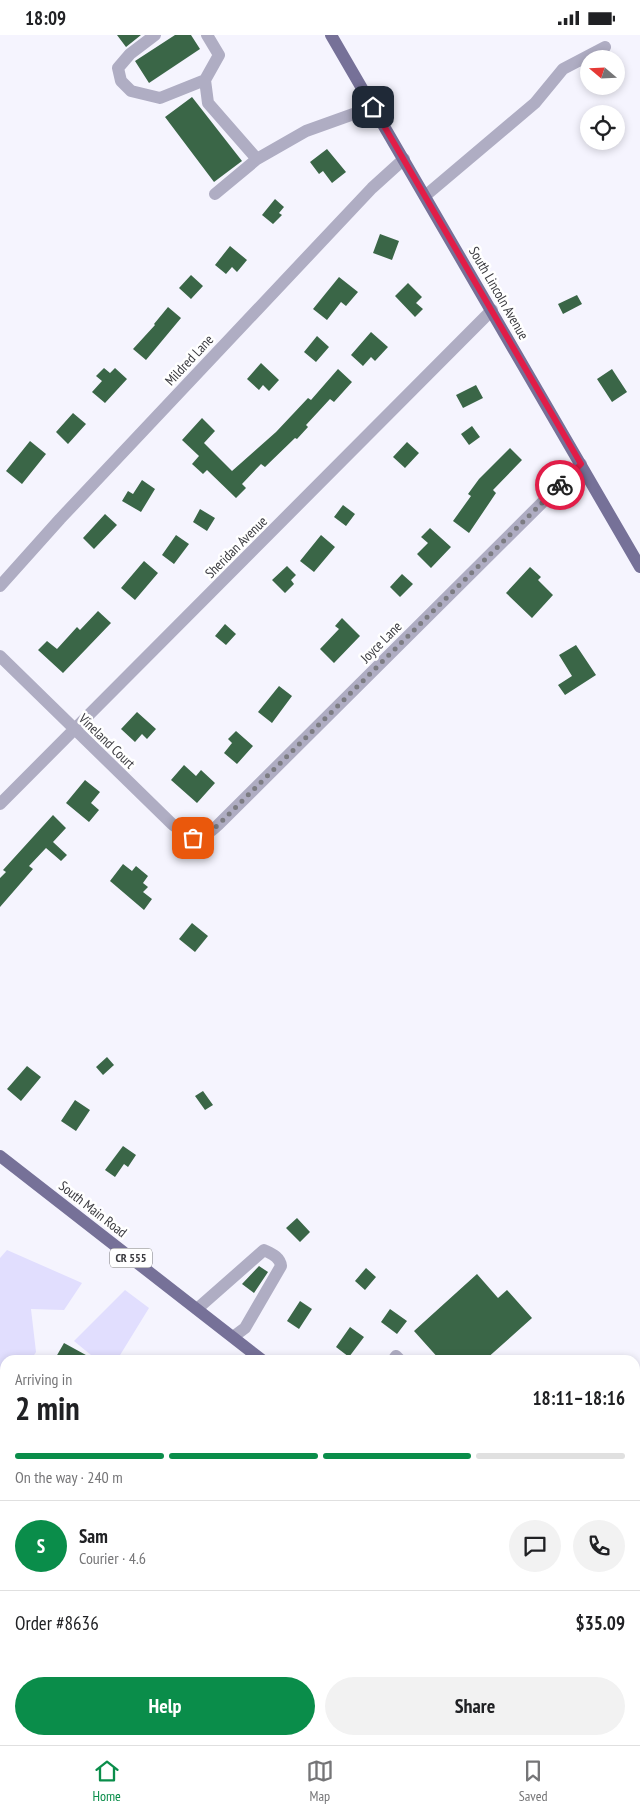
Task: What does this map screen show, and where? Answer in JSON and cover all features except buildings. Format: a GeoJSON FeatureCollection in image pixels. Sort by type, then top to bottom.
{"type":"FeatureCollection","features":[{"type":"Feature","properties":{"kind":"main road","name":"South Lincoln Avenue"},"geometry":{"type":"LineString","coordinates":[[331,35],[640,567]]}},
{"type":"Feature","properties":{"kind":"main road","name":"South Main Road"},"geometry":{"type":"LineString","coordinates":[[0,1156],[256,1355]]}},
{"type":"Feature","properties":{"kind":"street"},"geometry":{"type":"LineString","coordinates":[[155,35],[130,53],[118,68],[121,81],[131,91],[160,98],[205,80]]}},
{"type":"Feature","properties":{"kind":"street"},"geometry":{"type":"LineString","coordinates":[[208,35],[219,55],[205,80],[208,103],[257,159]]}},
{"type":"Feature","properties":{"kind":"street"},"geometry":{"type":"LineString","coordinates":[[425,196],[535,103],[563,69],[605,47]]}},
{"type":"Feature","properties":{"kind":"street"},"geometry":{"type":"LineString","coordinates":[[216,194],[257,159],[306,131],[373,107]]}},
{"type":"Feature","properties":{"kind":"street","name":"Mildred Lane"},"geometry":{"type":"LineString","coordinates":[[0,586],[365,195],[404,159]]}},
{"type":"Feature","properties":{"kind":"street","name":"Sheridan Avenue"},"geometry":{"type":"LineString","coordinates":[[0,804],[492,310]]}},
{"type":"Feature","properties":{"kind":"street","name":"Joyce Lane"},"geometry":{"type":"LineString","coordinates":[[199,838],[209,833],[218,825],[581,464]]}},
{"type":"Feature","properties":{"kind":"street","name":"Vineland Court"},"geometry":{"type":"LineString","coordinates":[[0,656],[172,824],[186,835],[199,838]]}},
{"type":"Feature","properties":{"kind":"street"},"geometry":{"type":"LineString","coordinates":[[197,1309],[264,1250],[273,1255],[280,1261],[281,1266],[245,1328],[233,1337]]}},
{"type":"Feature","properties":{"kind":"shaded area"},"geometry":{"type":"Polygon","coordinates":[[[7,1250],[82,1283],[64,1310],[31,1309],[36,1352],[34,1355],[0,1355],[0,1258],[7,1250]]]}},
{"type":"Feature","properties":{"kind":"shaded area"},"geometry":{"type":"Polygon","coordinates":[[[125,1290],[149,1308],[120,1355],[91,1355],[74,1341],[125,1290]]]}},
{"type":"Feature","properties":{"kind":"way so far"},"geometry":{"type":"LineString","coordinates":[[193,838],[203,837],[218,825],[560,485]]}},
{"type":"Feature","properties":{"kind":"route"},"geometry":{"type":"LineString","coordinates":[[373,107],[581,464],[560,485]]}}]}
